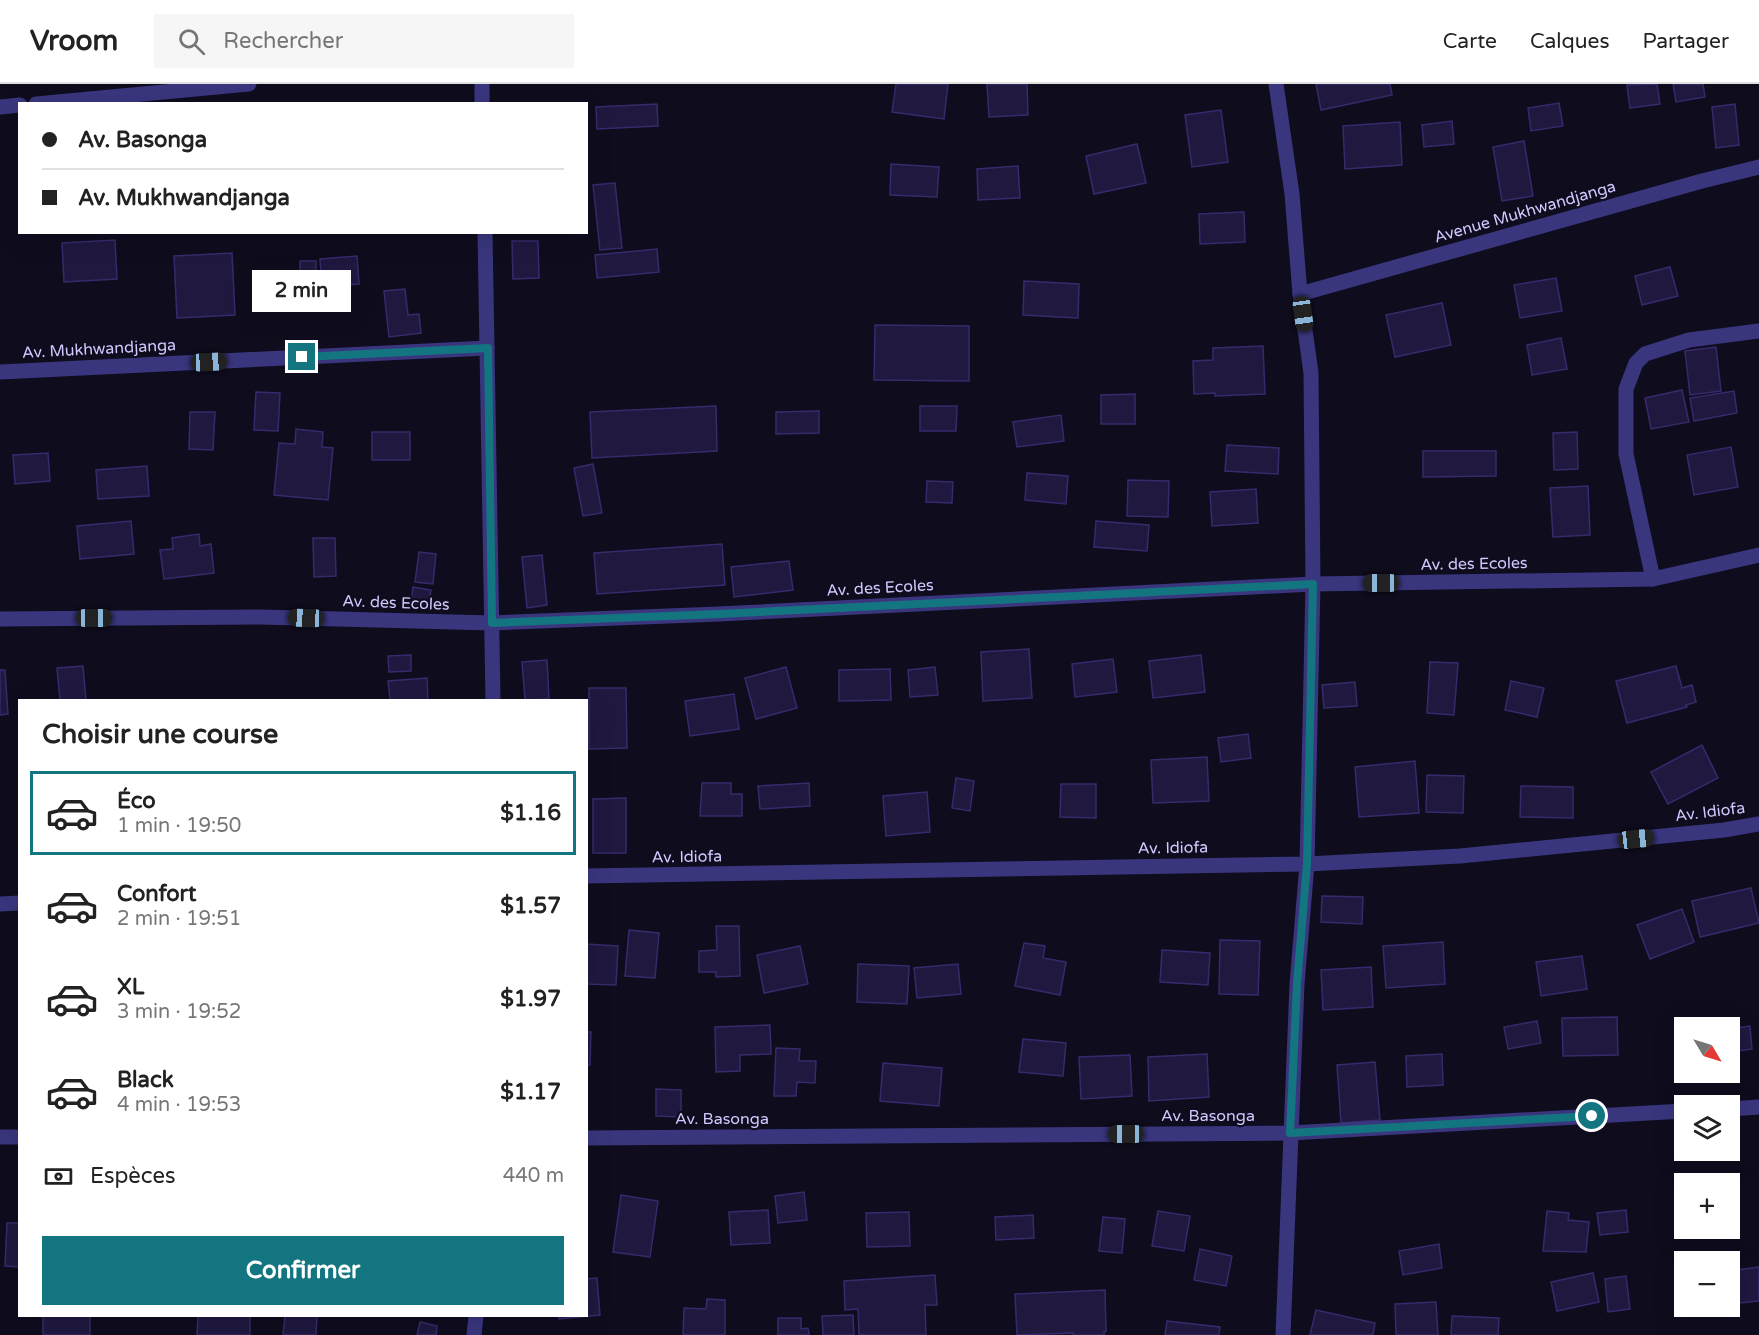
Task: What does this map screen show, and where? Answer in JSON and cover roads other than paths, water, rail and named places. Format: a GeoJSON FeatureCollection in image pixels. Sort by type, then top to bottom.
{"type":"FeatureCollection","features":[{"type":"Feature","properties":{"kind":"street"},"geometry":{"type":"LineString","coordinates":[[57,102],[249,84]]}},
{"type":"Feature","properties":{"kind":"street"},"geometry":{"type":"LineString","coordinates":[[482,84],[482,102]]}},
{"type":"Feature","properties":{"kind":"street"},"geometry":{"type":"LineString","coordinates":[[1276,84],[1292,194],[1300,294],[1311,373],[1313,584],[1307,864],[1297,984],[1283,1335]]}},
{"type":"Feature","properties":{"kind":"street"},"geometry":{"type":"LineString","coordinates":[[0,107],[18,105]]}},
{"type":"Feature","properties":{"kind":"street","name":"Avenue Mukhwandjanga"},"geometry":{"type":"LineString","coordinates":[[1300,294],[1759,167]]}},
{"type":"Feature","properties":{"kind":"street"},"geometry":{"type":"LineString","coordinates":[[485,234],[493,699]]}},
{"type":"Feature","properties":{"kind":"street"},"geometry":{"type":"LineString","coordinates":[[1653,579],[1626,454],[1626,388],[1636,363],[1645,354],[1689,340],[1759,331]]}},
{"type":"Feature","properties":{"kind":"street","name":"Av. Mukhwandjanga"},"geometry":{"type":"LineString","coordinates":[[0,372],[488,348]]}},
{"type":"Feature","properties":{"kind":"street","name":"Av. des Ecoles"},"geometry":{"type":"LineString","coordinates":[[0,619],[260,617],[492,623],[1313,584],[1653,579],[1759,555]]}},
{"type":"Feature","properties":{"kind":"street","name":"Av. Idiofa"},"geometry":{"type":"LineString","coordinates":[[588,876],[1307,864],[1460,856],[1724,830],[1759,824]]}},
{"type":"Feature","properties":{"kind":"street"},"geometry":{"type":"LineString","coordinates":[[0,904],[18,903]]}},
{"type":"Feature","properties":{"kind":"street"},"geometry":{"type":"LineString","coordinates":[[1740,1108],[1759,1107]]}},
{"type":"Feature","properties":{"kind":"street","name":"Av. Basonga"},"geometry":{"type":"LineString","coordinates":[[588,1138],[1290,1133],[1674,1112]]}},
{"type":"Feature","properties":{"kind":"street"},"geometry":{"type":"LineString","coordinates":[[0,1137],[18,1137]]}},
{"type":"Feature","properties":{"kind":"street"},"geometry":{"type":"LineString","coordinates":[[474,1335],[476,1317]]}}]}
